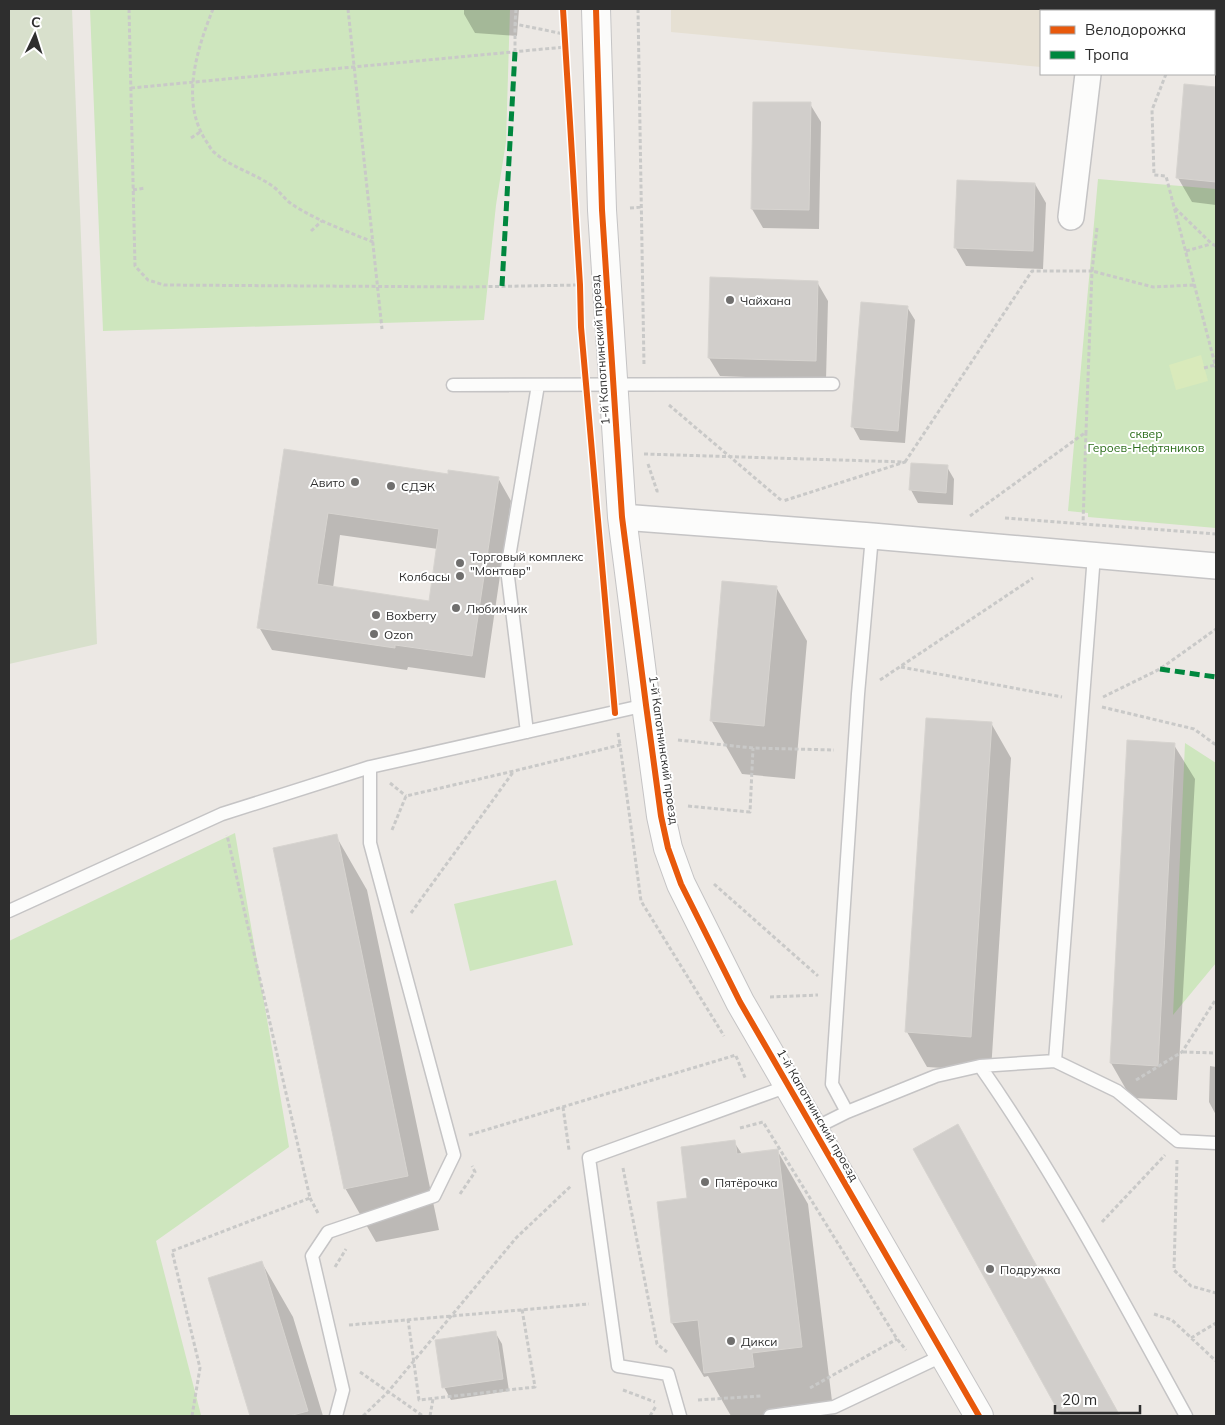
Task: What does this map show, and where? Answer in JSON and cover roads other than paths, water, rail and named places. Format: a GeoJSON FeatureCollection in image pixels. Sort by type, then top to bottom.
{"type":"FeatureCollection","features":[{"type":"Feature","properties":{"kind":"street","name":"1-й Капотнинский проезд"},"geometry":{"type":"LineString","coordinates":[[596,9],[602,210],[622,517],[661,816],[668,848],[681,884],[740,1002],[979,1416]]}},
{"type":"Feature","properties":{"kind":"street"},"geometry":{"type":"LineString","coordinates":[[1071,217],[1088,75]]}},
{"type":"Feature","properties":{"kind":"street"},"geometry":{"type":"LineString","coordinates":[[622,517],[872,536],[1216,566]]}},
{"type":"Feature","properties":{"kind":"lane"},"geometry":{"type":"LineString","coordinates":[[453,385],[833,384]]}},
{"type":"Feature","properties":{"kind":"lane"},"geometry":{"type":"LineString","coordinates":[[527,732],[507,569],[538,385]]}},
{"type":"Feature","properties":{"kind":"lane"},"geometry":{"type":"LineString","coordinates":[[847,1112],[832,1084],[858,694],[872,536]]}},
{"type":"Feature","properties":{"kind":"lane"},"geometry":{"type":"LineString","coordinates":[[1055,1061],[1087,702],[1094,555]]}},
{"type":"Feature","properties":{"kind":"lane"},"geometry":{"type":"LineString","coordinates":[[9,910],[222,814],[370,767],[646,705]]}},
{"type":"Feature","properties":{"kind":"lane"},"geometry":{"type":"LineString","coordinates":[[336,1416],[343,1390],[312,1256],[328,1232],[434,1196],[454,1155],[370,843],[370,767]]}},
{"type":"Feature","properties":{"kind":"lane"},"geometry":{"type":"LineString","coordinates":[[814,1130],[847,1112],[936,1076],[980,1066],[1055,1061],[1117,1091],[1178,1141],[1216,1143]]}},
{"type":"Feature","properties":{"kind":"lane"},"geometry":{"type":"LineString","coordinates":[[980,1066],[1017,1120],[1124,1303],[1186,1416]]}},
{"type":"Feature","properties":{"kind":"lane"},"geometry":{"type":"LineString","coordinates":[[680,1416],[668,1374],[618,1366],[589,1158],[788,1086]]}},
{"type":"Feature","properties":{"kind":"lane"},"geometry":{"type":"LineString","coordinates":[[770,1416],[822,1412],[944,1355]]}},
{"type":"Feature","properties":{"kind":"place","name":"Чайхана"},"geometry":{"type":"Point","coordinates":[730,300]}},
{"type":"Feature","properties":{"kind":"place","name":"Авито"},"geometry":{"type":"Point","coordinates":[355,482]}},
{"type":"Feature","properties":{"kind":"place","name":"СДЭК"},"geometry":{"type":"Point","coordinates":[391,486]}},
{"type":"Feature","properties":{"kind":"place","name":"Торговый комплекс \"Монтавр\""},"geometry":{"type":"Point","coordinates":[460,563]}},
{"type":"Feature","properties":{"kind":"place","name":"Колбасы"},"geometry":{"type":"Point","coordinates":[460,576]}},
{"type":"Feature","properties":{"kind":"place","name":"Любимчик"},"geometry":{"type":"Point","coordinates":[456,608]}},
{"type":"Feature","properties":{"kind":"place","name":"Boxberry"},"geometry":{"type":"Point","coordinates":[376,615]}},
{"type":"Feature","properties":{"kind":"place","name":"Ozon"},"geometry":{"type":"Point","coordinates":[374,634]}},
{"type":"Feature","properties":{"kind":"place","name":"Пятёрочка"},"geometry":{"type":"Point","coordinates":[705,1182]}},
{"type":"Feature","properties":{"kind":"place","name":"Подружка"},"geometry":{"type":"Point","coordinates":[990,1269]}},
{"type":"Feature","properties":{"kind":"place","name":"Дикси"},"geometry":{"type":"Point","coordinates":[731,1341]}},
{"type":"Feature","properties":{"kind":"park label","name":"сквер Героев-Нефтяников"},"geometry":{"type":"Point","coordinates":[1146,440]}}]}
